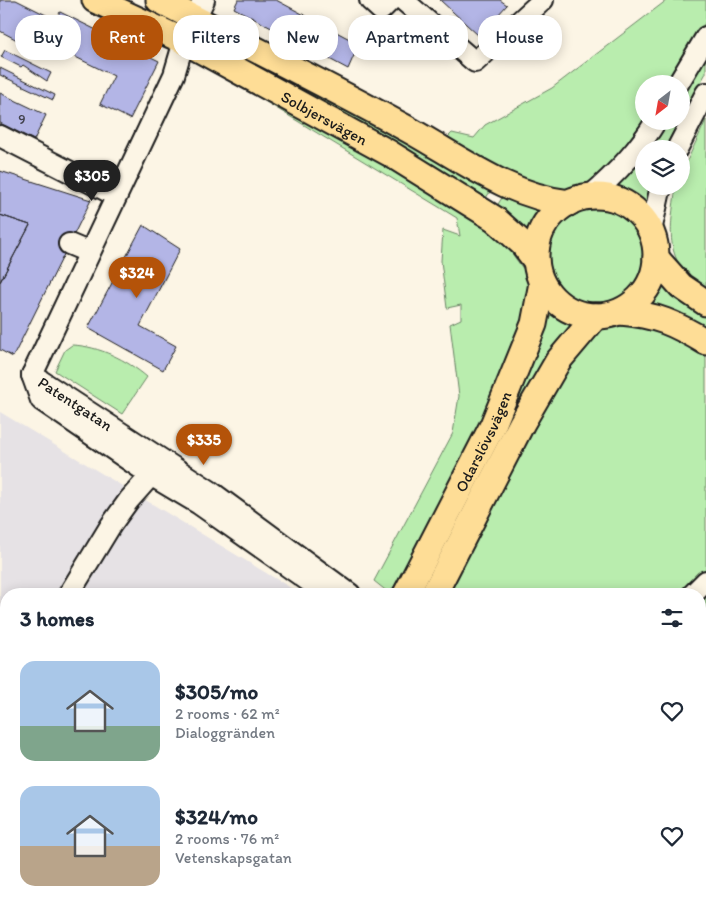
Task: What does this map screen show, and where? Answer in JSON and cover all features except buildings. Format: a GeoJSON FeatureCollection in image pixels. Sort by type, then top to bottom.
{"type":"FeatureCollection","features":[{"type":"Feature","properties":{"kind":"main road","name":"Solbjersvägen"},"geometry":{"type":"LineString","coordinates":[[95,0],[173,36]]}},
{"type":"Feature","properties":{"kind":"main road","name":"Solbjersvägen"},"geometry":{"type":"LineString","coordinates":[[159,0],[199,9],[497,180],[534,196],[579,200]]}},
{"type":"Feature","properties":{"kind":"main road","name":"Solbjersvägen"},"geometry":{"type":"LineString","coordinates":[[219,60],[389,153],[463,198],[510,232],[539,272]]}},
{"type":"Feature","properties":{"kind":"main road"},"geometry":{"type":"LineString","coordinates":[[608,314],[632,305],[646,290],[654,272],[656,258],[651,231],[643,218],[632,208],[619,201],[604,197],[579,200],[553,215],[544,227],[538,241],[539,272],[559,303],[583,315],[647,314],[660,318],[706,342]]}},
{"type":"Feature","properties":{"kind":"main road"},"geometry":{"type":"LineString","coordinates":[[656,258],[681,286],[706,303]]}},
{"type":"Feature","properties":{"kind":"main road","name":"Odarslövsvägen"},"geometry":{"type":"LineString","coordinates":[[409,588],[493,425],[534,324],[539,272]]}},
{"type":"Feature","properties":{"kind":"main road","name":"Odarslövsvägen"},"geometry":{"type":"LineString","coordinates":[[437,588],[522,423],[558,362],[608,314]]}},
{"type":"Feature","properties":{"kind":"street"},"geometry":{"type":"LineString","coordinates":[[370,0],[381,10],[391,0]]}},
{"type":"Feature","properties":{"kind":"street"},"geometry":{"type":"LineString","coordinates":[[403,0],[475,62],[543,0]]}},
{"type":"Feature","properties":{"kind":"street"},"geometry":{"type":"LineString","coordinates":[[683,75],[706,37]]}},
{"type":"Feature","properties":{"kind":"street"},"geometry":{"type":"LineString","coordinates":[[69,244],[88,252],[174,75],[178,60]]}},
{"type":"Feature","properties":{"kind":"street"},"geometry":{"type":"LineString","coordinates":[[682,140],[706,93]]}},
{"type":"Feature","properties":{"kind":"street"},"geometry":{"type":"LineString","coordinates":[[579,200],[612,177],[630,157],[650,130]]}},
{"type":"Feature","properties":{"kind":"street"},"geometry":{"type":"LineString","coordinates":[[0,136],[115,194]]}},
{"type":"Feature","properties":{"kind":"street"},"geometry":{"type":"LineString","coordinates":[[651,231],[659,195]]}},
{"type":"Feature","properties":{"kind":"street","name":"Patentgatan"},"geometry":{"type":"LineString","coordinates":[[88,252],[32,375],[157,468],[198,504],[317,588]]}},
{"type":"Feature","properties":{"kind":"street"},"geometry":{"type":"LineString","coordinates":[[73,588],[111,525],[129,500],[157,468]]}},
{"type":"Feature","properties":{"kind":"street","name":"Patentgatan"},"geometry":{"type":"LineString","coordinates":[[157,468],[210,491],[342,588]]}},
{"type":"Feature","properties":{"kind":"shaded area"},"geometry":{"type":"Polygon","coordinates":[[[0,412],[291,588],[0,588],[0,412]]]}},
{"type":"Feature","properties":{"kind":"green space"},"geometry":{"type":"Polygon","coordinates":[[[667,0],[706,0],[706,21],[673,75],[635,75],[636,130],[611,165],[587,185],[562,191],[540,188],[489,164],[446,139],[452,133],[474,138],[485,125],[552,88],[667,0]]]}},
{"type":"Feature","properties":{"kind":"green space"},"geometry":{"type":"Polygon","coordinates":[[[706,52],[706,73],[690,101],[690,79],[706,52]]]}},
{"type":"Feature","properties":{"kind":"green space"},"geometry":{"type":"Polygon","coordinates":[[[242,60],[251,60],[493,187],[484,201],[242,60]]]}},
{"type":"Feature","properties":{"kind":"green space"},"geometry":{"type":"Polygon","coordinates":[[[207,66],[452,201],[508,248],[524,270],[530,288],[525,312],[493,399],[411,563],[393,588],[383,588],[374,581],[453,433],[459,396],[450,324],[461,319],[461,305],[447,308],[441,261],[443,230],[460,236],[457,218],[207,66]]]}},
{"type":"Feature","properties":{"kind":"green space"},"geometry":{"type":"Polygon","coordinates":[[[706,120],[706,290],[682,268],[672,245],[671,232],[675,195],[690,195],[690,155],[706,120]]]}},
{"type":"Feature","properties":{"kind":"green space"},"geometry":{"type":"Polygon","coordinates":[[[659,130],[674,130],[669,140],[653,140],[659,130]]]}},
{"type":"Feature","properties":{"kind":"green space"},"geometry":{"type":"Polygon","coordinates":[[[635,163],[635,195],[649,195],[647,206],[624,192],[613,188],[635,163]]]}},
{"type":"Feature","properties":{"kind":"green space"},"geometry":{"type":"Polygon","coordinates":[[[505,193],[540,210],[529,231],[495,209],[505,193]]]}},
{"type":"Feature","properties":{"kind":"green space"},"geometry":{"type":"Polygon","coordinates":[[[595,209],[613,213],[629,223],[639,239],[643,257],[639,275],[629,291],[613,301],[595,305],[577,301],[561,291],[551,275],[547,257],[551,239],[561,223],[577,213],[595,209]]]}},
{"type":"Feature","properties":{"kind":"green space"},"geometry":{"type":"Polygon","coordinates":[[[663,282],[706,315],[706,330],[648,305],[663,282]]]}},
{"type":"Feature","properties":{"kind":"green space"},"geometry":{"type":"Polygon","coordinates":[[[547,310],[558,319],[573,325],[426,588],[418,588],[547,310]]]}},
{"type":"Feature","properties":{"kind":"green space"},"geometry":{"type":"Polygon","coordinates":[[[630,322],[658,329],[706,353],[706,588],[445,588],[520,443],[570,365],[592,336],[609,325],[630,322]]]}},
{"type":"Feature","properties":{"kind":"green space"},"geometry":{"type":"Polygon","coordinates":[[[72,345],[92,348],[112,355],[131,365],[147,377],[122,414],[55,371],[65,350],[72,345]]]}}]}
